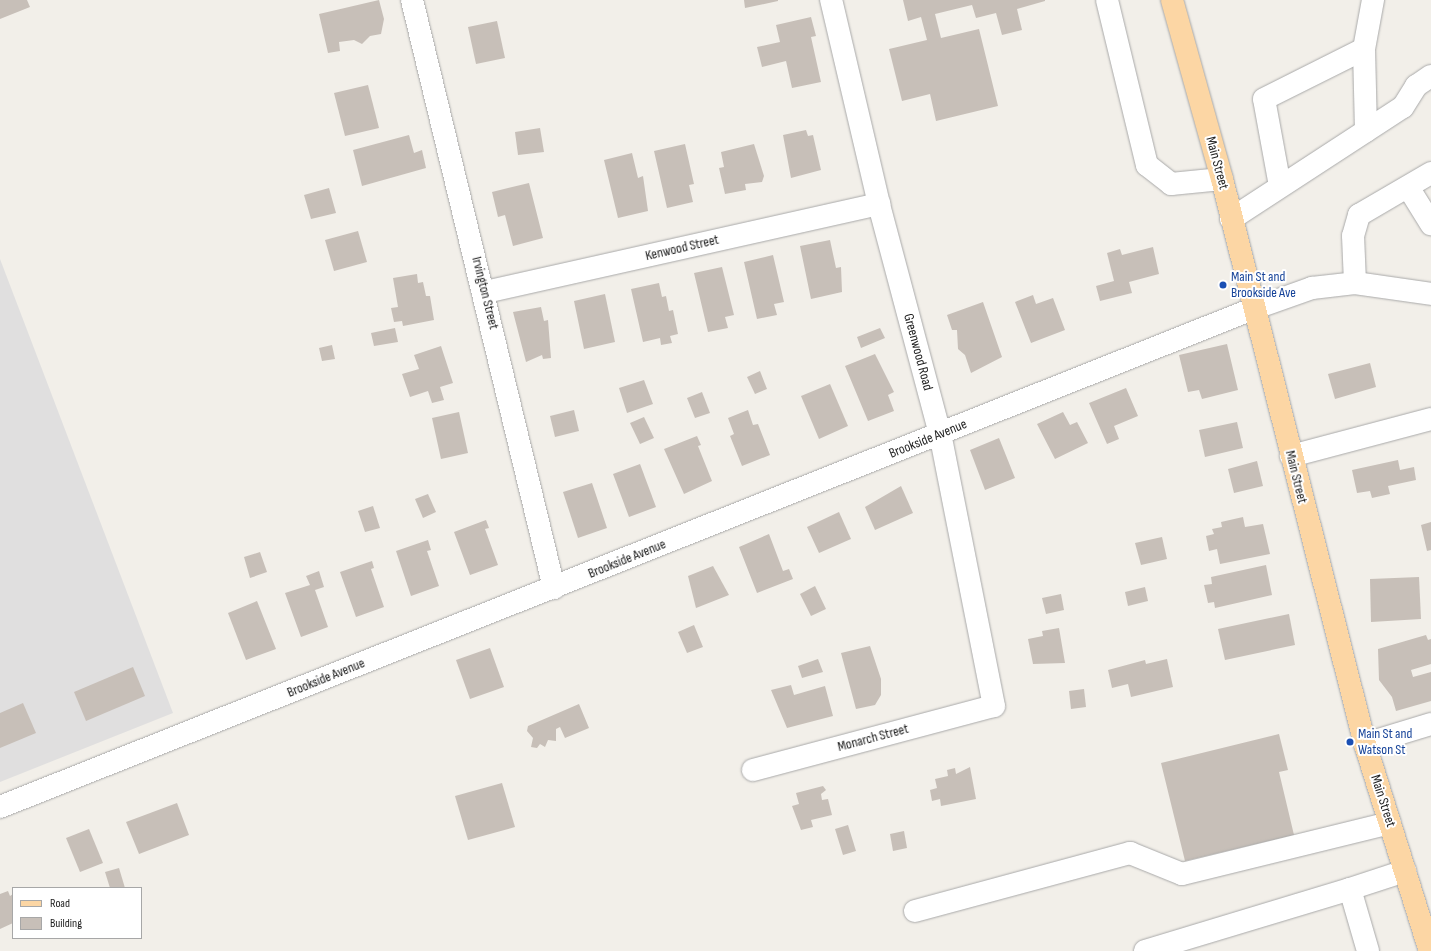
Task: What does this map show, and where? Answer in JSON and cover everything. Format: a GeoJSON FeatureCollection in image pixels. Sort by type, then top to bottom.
{"type":"FeatureCollection","features":[{"type":"Feature","properties":{"kind":"main road","name":"Main Street"},"geometry":{"type":"LineString","coordinates":[[1172,0],[1222,179],[1253,309],[1365,744],[1430,951]]}},
{"type":"Feature","properties":{"kind":"street","name":"Irvington Street"},"geometry":{"type":"LineString","coordinates":[[412,0],[485,292],[554,588]]}},
{"type":"Feature","properties":{"kind":"street","name":"Greenwood Road"},"geometry":{"type":"LineString","coordinates":[[831,0],[879,204],[940,434],[994,706]]}},
{"type":"Feature","properties":{"kind":"street"},"geometry":{"type":"LineString","coordinates":[[1107,0],[1147,165],[1171,184],[1222,179]]}},
{"type":"Feature","properties":{"kind":"street"},"geometry":{"type":"LineString","coordinates":[[1366,131],[1364,49],[1373,0]]}},
{"type":"Feature","properties":{"kind":"street"},"geometry":{"type":"LineString","coordinates":[[1280,186],[1264,99],[1364,49]]}},
{"type":"Feature","properties":{"kind":"street"},"geometry":{"type":"LineString","coordinates":[[1231,219],[1403,107],[1416,86],[1431,76]]}},
{"type":"Feature","properties":{"kind":"street"},"geometry":{"type":"LineString","coordinates":[[1355,283],[1353,236],[1359,215],[1431,173]]}},
{"type":"Feature","properties":{"kind":"street"},"geometry":{"type":"LineString","coordinates":[[1408,187],[1431,224]]}},
{"type":"Feature","properties":{"kind":"street","name":"Kenwood Street"},"geometry":{"type":"LineString","coordinates":[[485,292],[879,204]]}},
{"type":"Feature","properties":{"kind":"street","name":"Brookside Avenue"},"geometry":{"type":"LineString","coordinates":[[0,807],[1253,309],[1312,288],[1355,283],[1431,294]]}},
{"type":"Feature","properties":{"kind":"street"},"geometry":{"type":"LineString","coordinates":[[1291,456],[1431,419]]}},
{"type":"Feature","properties":{"kind":"street","name":"Monarch Street"},"geometry":{"type":"LineString","coordinates":[[753,770],[994,706]]}},
{"type":"Feature","properties":{"kind":"street"},"geometry":{"type":"LineString","coordinates":[[1365,744],[1431,724]]}},
{"type":"Feature","properties":{"kind":"street"},"geometry":{"type":"LineString","coordinates":[[915,911],[1130,853],[1182,874],[1390,823]]}},
{"type":"Feature","properties":{"kind":"street"},"geometry":{"type":"LineString","coordinates":[[1145,951],[1405,871]]}},
{"type":"Feature","properties":{"kind":"street"},"geometry":{"type":"LineString","coordinates":[[1350,889],[1368,951]]}},
{"type":"Feature","properties":{"kind":"shaded area"},"geometry":{"type":"Polygon","coordinates":[[[0,259],[173,713],[0,782],[0,259]]]}},
{"type":"Feature","properties":{"kind":"building"},"geometry":{"type":"Polygon","coordinates":[[[0,0],[27,0],[30,7],[0,19],[0,0]]]}},
{"type":"Feature","properties":{"kind":"building"},"geometry":{"type":"Polygon","coordinates":[[[379,0],[384,19],[381,34],[370,36],[362,44],[354,40],[339,42],[340,51],[328,53],[319,14],[379,0]]]}},
{"type":"Feature","properties":{"kind":"building"},"geometry":{"type":"Polygon","coordinates":[[[744,0],[778,0],[778,1],[745,8],[744,0]]]}},
{"type":"Feature","properties":{"kind":"building"},"geometry":{"type":"Polygon","coordinates":[[[903,0],[1045,0],[1017,9],[1022,30],[1002,35],[996,13],[976,18],[972,5],[935,14],[941,38],[979,29],[998,106],[936,121],[930,94],[902,101],[889,49],[927,40],[921,17],[908,21],[903,0]]]}},
{"type":"Feature","properties":{"kind":"building"},"geometry":{"type":"Polygon","coordinates":[[[811,17],[816,36],[811,37],[821,82],[792,88],[786,61],[762,67],[757,47],[780,42],[776,25],[811,17]]]}},
{"type":"Feature","properties":{"kind":"building"},"geometry":{"type":"Polygon","coordinates":[[[497,21],[505,58],[476,64],[468,27],[497,21]]]}},
{"type":"Feature","properties":{"kind":"building"},"geometry":{"type":"Polygon","coordinates":[[[368,85],[379,128],[345,136],[334,93],[368,85]]]}},
{"type":"Feature","properties":{"kind":"building"},"geometry":{"type":"Polygon","coordinates":[[[540,128],[544,152],[518,155],[515,132],[540,128]]]}},
{"type":"Feature","properties":{"kind":"building"},"geometry":{"type":"Polygon","coordinates":[[[806,130],[808,136],[813,135],[821,170],[791,178],[783,135],[806,130]]]}},
{"type":"Feature","properties":{"kind":"building"},"geometry":{"type":"Polygon","coordinates":[[[409,135],[414,153],[422,150],[426,168],[362,186],[353,150],[409,135]]]}},
{"type":"Feature","properties":{"kind":"building"},"geometry":{"type":"Polygon","coordinates":[[[685,144],[694,184],[689,185],[693,202],[667,208],[654,151],[685,144]]]}},
{"type":"Feature","properties":{"kind":"building"},"geometry":{"type":"Polygon","coordinates":[[[754,144],[764,176],[762,182],[745,184],[746,190],[725,194],[719,168],[724,167],[721,152],[754,144]]]}},
{"type":"Feature","properties":{"kind":"building"},"geometry":{"type":"Polygon","coordinates":[[[632,153],[638,178],[643,176],[648,211],[618,218],[604,160],[632,153]]]}},
{"type":"Feature","properties":{"kind":"building"},"geometry":{"type":"Polygon","coordinates":[[[529,183],[543,238],[513,246],[505,215],[498,217],[492,192],[529,183]]]}},
{"type":"Feature","properties":{"kind":"building"},"geometry":{"type":"Polygon","coordinates":[[[329,188],[336,213],[311,219],[304,195],[329,188]]]}},
{"type":"Feature","properties":{"kind":"building"},"geometry":{"type":"Polygon","coordinates":[[[358,231],[367,262],[334,271],[325,240],[358,231]]]}},
{"type":"Feature","properties":{"kind":"building"},"geometry":{"type":"Polygon","coordinates":[[[830,240],[836,268],[841,267],[842,292],[811,299],[800,246],[830,240]]]}},
{"type":"Feature","properties":{"kind":"building"},"geometry":{"type":"Polygon","coordinates":[[[1153,247],[1159,274],[1129,282],[1132,293],[1100,301],[1096,286],[1114,281],[1107,253],[1120,249],[1122,255],[1153,247]]]}},
{"type":"Feature","properties":{"kind":"building"},"geometry":{"type":"Polygon","coordinates":[[[773,255],[784,302],[774,304],[777,315],[757,319],[744,262],[773,255]]]}},
{"type":"Feature","properties":{"kind":"building"},"geometry":{"type":"Polygon","coordinates":[[[722,267],[734,315],[725,317],[728,328],[708,332],[694,273],[722,267]]]}},
{"type":"Feature","properties":{"kind":"building"},"geometry":{"type":"Polygon","coordinates":[[[417,274],[418,283],[423,282],[426,296],[430,296],[434,320],[403,326],[402,321],[394,322],[391,308],[398,307],[393,278],[417,274]]]}},
{"type":"Feature","properties":{"kind":"building"},"geometry":{"type":"Polygon","coordinates":[[[659,283],[662,297],[666,296],[669,311],[673,310],[678,334],[670,336],[672,343],[661,345],[660,338],[643,342],[631,289],[659,283]]]}},
{"type":"Feature","properties":{"kind":"building"},"geometry":{"type":"Polygon","coordinates":[[[605,294],[615,342],[584,349],[574,301],[605,294]]]}},
{"type":"Feature","properties":{"kind":"building"},"geometry":{"type":"Polygon","coordinates":[[[1033,295],[1036,304],[1053,298],[1065,330],[1031,343],[1015,302],[1033,295]]]}},
{"type":"Feature","properties":{"kind":"building"},"geometry":{"type":"Polygon","coordinates":[[[983,302],[1002,357],[971,373],[965,355],[958,349],[957,330],[952,330],[947,315],[983,302]]]}},
{"type":"Feature","properties":{"kind":"building"},"geometry":{"type":"Polygon","coordinates":[[[541,307],[544,321],[548,320],[551,358],[543,359],[542,355],[526,362],[513,312],[541,307]]]}},
{"type":"Feature","properties":{"kind":"building"},"geometry":{"type":"Polygon","coordinates":[[[395,328],[398,342],[374,346],[371,333],[395,328]]]}},
{"type":"Feature","properties":{"kind":"building"},"geometry":{"type":"Polygon","coordinates":[[[880,328],[885,338],[861,348],[857,337],[880,328]]]}},
{"type":"Feature","properties":{"kind":"building"},"geometry":{"type":"Polygon","coordinates":[[[1227,344],[1238,390],[1202,399],[1199,390],[1188,392],[1179,355],[1227,344]]]}},
{"type":"Feature","properties":{"kind":"building"},"geometry":{"type":"Polygon","coordinates":[[[332,345],[335,359],[322,361],[319,348],[332,345]]]}},
{"type":"Feature","properties":{"kind":"building"},"geometry":{"type":"Polygon","coordinates":[[[441,346],[453,383],[440,387],[444,400],[432,403],[428,391],[410,397],[402,374],[419,369],[414,355],[441,346]]]}},
{"type":"Feature","properties":{"kind":"building"},"geometry":{"type":"Polygon","coordinates":[[[875,354],[894,392],[888,395],[894,411],[868,421],[845,366],[875,354]]]}},
{"type":"Feature","properties":{"kind":"building"},"geometry":{"type":"Polygon","coordinates":[[[1370,363],[1376,387],[1335,399],[1328,374],[1370,363]]]}},
{"type":"Feature","properties":{"kind":"building"},"geometry":{"type":"Polygon","coordinates":[[[760,371],[767,389],[755,394],[747,377],[760,371]]]}},
{"type":"Feature","properties":{"kind":"building"},"geometry":{"type":"Polygon","coordinates":[[[644,380],[653,404],[627,413],[619,388],[644,380]]]}},
{"type":"Feature","properties":{"kind":"building"},"geometry":{"type":"Polygon","coordinates":[[[830,384],[848,426],[819,439],[801,396],[830,384]]]}},
{"type":"Feature","properties":{"kind":"building"},"geometry":{"type":"Polygon","coordinates":[[[1126,388],[1138,416],[1114,426],[1119,439],[1107,444],[1089,403],[1126,388]]]}},
{"type":"Feature","properties":{"kind":"building"},"geometry":{"type":"Polygon","coordinates":[[[702,392],[710,413],[695,418],[687,398],[702,392]]]}},
{"type":"Feature","properties":{"kind":"building"},"geometry":{"type":"Polygon","coordinates":[[[574,410],[579,431],[555,437],[550,416],[574,410]]]}},
{"type":"Feature","properties":{"kind":"building"},"geometry":{"type":"Polygon","coordinates":[[[748,410],[753,425],[758,424],[770,455],[742,466],[730,436],[734,434],[728,418],[748,410]]]}},
{"type":"Feature","properties":{"kind":"building"},"geometry":{"type":"Polygon","coordinates":[[[459,412],[468,453],[441,459],[432,418],[459,412]]]}},
{"type":"Feature","properties":{"kind":"building"},"geometry":{"type":"Polygon","coordinates":[[[1063,412],[1070,425],[1077,422],[1088,443],[1055,459],[1037,424],[1063,412]]]}},
{"type":"Feature","properties":{"kind":"building"},"geometry":{"type":"Polygon","coordinates":[[[644,417],[654,438],[640,444],[630,423],[644,417]]]}},
{"type":"Feature","properties":{"kind":"building"},"geometry":{"type":"Polygon","coordinates":[[[1237,422],[1243,448],[1205,457],[1199,430],[1237,422]]]}},
{"type":"Feature","properties":{"kind":"building"},"geometry":{"type":"Polygon","coordinates":[[[697,436],[701,445],[698,446],[712,481],[684,494],[664,449],[697,436]]]}},
{"type":"Feature","properties":{"kind":"building"},"geometry":{"type":"Polygon","coordinates":[[[999,438],[1015,478],[985,490],[970,450],[999,438]]]}},
{"type":"Feature","properties":{"kind":"building"},"geometry":{"type":"Polygon","coordinates":[[[1398,460],[1400,470],[1414,467],[1416,480],[1388,486],[1390,494],[1372,498],[1370,491],[1357,493],[1352,470],[1398,460]]]}},
{"type":"Feature","properties":{"kind":"building"},"geometry":{"type":"Polygon","coordinates":[[[1257,461],[1263,486],[1234,493],[1228,469],[1257,461]]]}},
{"type":"Feature","properties":{"kind":"building"},"geometry":{"type":"Polygon","coordinates":[[[640,464],[656,507],[629,517],[613,474],[640,464]]]}},
{"type":"Feature","properties":{"kind":"building"},"geometry":{"type":"Polygon","coordinates":[[[592,483],[607,528],[578,538],[563,492],[592,483]]]}},
{"type":"Feature","properties":{"kind":"building"},"geometry":{"type":"Polygon","coordinates":[[[901,486],[913,513],[875,530],[865,507],[901,486]]]}},
{"type":"Feature","properties":{"kind":"building"},"geometry":{"type":"Polygon","coordinates":[[[428,494],[436,512],[423,518],[415,499],[428,494]]]}},
{"type":"Feature","properties":{"kind":"building"},"geometry":{"type":"Polygon","coordinates":[[[373,506],[380,528],[365,532],[358,511],[373,506]]]}},
{"type":"Feature","properties":{"kind":"building"},"geometry":{"type":"Polygon","coordinates":[[[839,512],[851,539],[819,553],[807,527],[839,512]]]}},
{"type":"Feature","properties":{"kind":"building"},"geometry":{"type":"Polygon","coordinates":[[[1243,517],[1245,527],[1263,524],[1270,554],[1220,564],[1217,549],[1209,551],[1206,536],[1214,534],[1212,529],[1222,527],[1221,522],[1243,517]]]}},
{"type":"Feature","properties":{"kind":"building"},"geometry":{"type":"Polygon","coordinates":[[[486,520],[489,528],[485,529],[498,565],[470,575],[454,532],[486,520]]]}},
{"type":"Feature","properties":{"kind":"building"},"geometry":{"type":"Polygon","coordinates":[[[1431,522],[1431,550],[1427,551],[1421,525],[1431,522]]]}},
{"type":"Feature","properties":{"kind":"building"},"geometry":{"type":"Polygon","coordinates":[[[769,534],[783,571],[789,569],[793,579],[757,593],[739,547],[769,534]]]}},
{"type":"Feature","properties":{"kind":"building"},"geometry":{"type":"Polygon","coordinates":[[[1162,537],[1167,559],[1141,565],[1135,543],[1162,537]]]}},
{"type":"Feature","properties":{"kind":"building"},"geometry":{"type":"Polygon","coordinates":[[[428,540],[431,550],[427,551],[439,586],[411,596],[396,551],[428,540]]]}},
{"type":"Feature","properties":{"kind":"building"},"geometry":{"type":"Polygon","coordinates":[[[260,552],[267,572],[250,578],[244,557],[260,552]]]}},
{"type":"Feature","properties":{"kind":"building"},"geometry":{"type":"Polygon","coordinates":[[[372,561],[374,568],[371,569],[384,607],[356,617],[340,572],[372,561]]]}},
{"type":"Feature","properties":{"kind":"building"},"geometry":{"type":"Polygon","coordinates":[[[1266,565],[1272,595],[1215,608],[1214,602],[1208,603],[1204,585],[1212,584],[1211,577],[1266,565]]]}},
{"type":"Feature","properties":{"kind":"building"},"geometry":{"type":"Polygon","coordinates":[[[713,566],[729,595],[696,608],[688,576],[713,566]]]}},
{"type":"Feature","properties":{"kind":"building"},"geometry":{"type":"Polygon","coordinates":[[[319,571],[324,587],[315,590],[328,627],[301,637],[285,593],[310,585],[306,576],[319,571]]]}},
{"type":"Feature","properties":{"kind":"building"},"geometry":{"type":"Polygon","coordinates":[[[1419,577],[1421,619],[1371,622],[1370,579],[1419,577]]]}},
{"type":"Feature","properties":{"kind":"building"},"geometry":{"type":"Polygon","coordinates":[[[815,586],[826,609],[811,616],[800,594],[815,586]]]}},
{"type":"Feature","properties":{"kind":"building"},"geometry":{"type":"Polygon","coordinates":[[[1145,587],[1148,601],[1128,606],[1125,592],[1145,587]]]}},
{"type":"Feature","properties":{"kind":"building"},"geometry":{"type":"Polygon","coordinates":[[[1061,594],[1064,610],[1046,614],[1042,598],[1061,594]]]}},
{"type":"Feature","properties":{"kind":"building"},"geometry":{"type":"Polygon","coordinates":[[[257,601],[276,649],[246,660],[228,613],[257,601]]]}},
{"type":"Feature","properties":{"kind":"building"},"geometry":{"type":"Polygon","coordinates":[[[1289,614],[1295,645],[1225,660],[1218,629],[1289,614]]]}},
{"type":"Feature","properties":{"kind":"building"},"geometry":{"type":"Polygon","coordinates":[[[694,625],[703,647],[687,653],[678,632],[694,625]]]}},
{"type":"Feature","properties":{"kind":"building"},"geometry":{"type":"Polygon","coordinates":[[[1059,628],[1065,663],[1033,664],[1028,639],[1043,636],[1042,631],[1059,628]]]}},
{"type":"Feature","properties":{"kind":"building"},"geometry":{"type":"Polygon","coordinates":[[[1426,635],[1428,640],[1431,639],[1431,664],[1411,670],[1413,677],[1431,672],[1431,701],[1396,711],[1392,697],[1379,680],[1378,649],[1426,635]]]}},
{"type":"Feature","properties":{"kind":"building"},"geometry":{"type":"Polygon","coordinates":[[[870,646],[881,679],[881,695],[875,705],[856,709],[841,653],[870,646]]]}},
{"type":"Feature","properties":{"kind":"building"},"geometry":{"type":"Polygon","coordinates":[[[490,648],[504,687],[470,699],[456,660],[490,648]]]}},
{"type":"Feature","properties":{"kind":"building"},"geometry":{"type":"Polygon","coordinates":[[[818,659],[823,672],[802,678],[798,666],[818,659]]]}},
{"type":"Feature","properties":{"kind":"building"},"geometry":{"type":"Polygon","coordinates":[[[1167,659],[1173,687],[1131,697],[1128,684],[1112,688],[1108,670],[1145,660],[1146,664],[1167,659]]]}},
{"type":"Feature","properties":{"kind":"building"},"geometry":{"type":"Polygon","coordinates":[[[133,667],[145,696],[86,721],[74,692],[133,667]]]}},
{"type":"Feature","properties":{"kind":"building"},"geometry":{"type":"Polygon","coordinates":[[[791,685],[794,695],[825,686],[833,716],[787,728],[771,690],[791,685]]]}},
{"type":"Feature","properties":{"kind":"building"},"geometry":{"type":"Polygon","coordinates":[[[1084,689],[1086,707],[1071,709],[1069,691],[1084,689]]]}},
{"type":"Feature","properties":{"kind":"building"},"geometry":{"type":"Polygon","coordinates":[[[23,703],[36,733],[0,748],[0,713],[23,703]]]}},
{"type":"Feature","properties":{"kind":"building"},"geometry":{"type":"Polygon","coordinates":[[[579,704],[589,728],[565,738],[560,727],[556,729],[556,741],[548,740],[545,747],[540,744],[537,748],[531,747],[533,738],[527,731],[528,726],[579,704]]]}},
{"type":"Feature","properties":{"kind":"building"},"geometry":{"type":"Polygon","coordinates":[[[1279,734],[1288,770],[1279,772],[1294,835],[1185,861],[1161,763],[1279,734]]]}},
{"type":"Feature","properties":{"kind":"building"},"geometry":{"type":"Polygon","coordinates":[[[970,767],[976,799],[941,806],[940,799],[932,801],[930,790],[937,788],[935,779],[948,776],[947,770],[955,768],[956,774],[970,767]]]}},
{"type":"Feature","properties":{"kind":"building"},"geometry":{"type":"Polygon","coordinates":[[[502,783],[515,827],[468,840],[455,796],[502,783]]]}},
{"type":"Feature","properties":{"kind":"building"},"geometry":{"type":"Polygon","coordinates":[[[823,786],[826,790],[821,794],[822,800],[828,799],[832,815],[811,820],[813,827],[801,830],[792,806],[799,804],[796,793],[823,786]]]}},
{"type":"Feature","properties":{"kind":"building"},"geometry":{"type":"Polygon","coordinates":[[[177,803],[189,835],[139,854],[126,822],[177,803]]]}},
{"type":"Feature","properties":{"kind":"building"},"geometry":{"type":"Polygon","coordinates":[[[848,825],[856,851],[843,855],[835,829],[848,825]]]}},
{"type":"Feature","properties":{"kind":"building"},"geometry":{"type":"Polygon","coordinates":[[[89,829],[103,863],[80,872],[66,838],[89,829]]]}},
{"type":"Feature","properties":{"kind":"building"},"geometry":{"type":"Polygon","coordinates":[[[904,831],[907,848],[893,851],[890,834],[904,831]]]}},
{"type":"Feature","properties":{"kind":"building"},"geometry":{"type":"Polygon","coordinates":[[[119,868],[125,887],[110,887],[105,872],[119,868]]]}},
{"type":"Feature","properties":{"kind":"building"},"geometry":{"type":"Polygon","coordinates":[[[8,891],[10,896],[12,895],[12,923],[0,929],[0,894],[8,891]]]}},
{"type":"Feature","properties":{"kind":"place","name":"Main St and Brookside Ave"},"geometry":{"type":"Point","coordinates":[1223,285]}},
{"type":"Feature","properties":{"kind":"place","name":"Main St and Watson St"},"geometry":{"type":"Point","coordinates":[1350,742]}}]}
